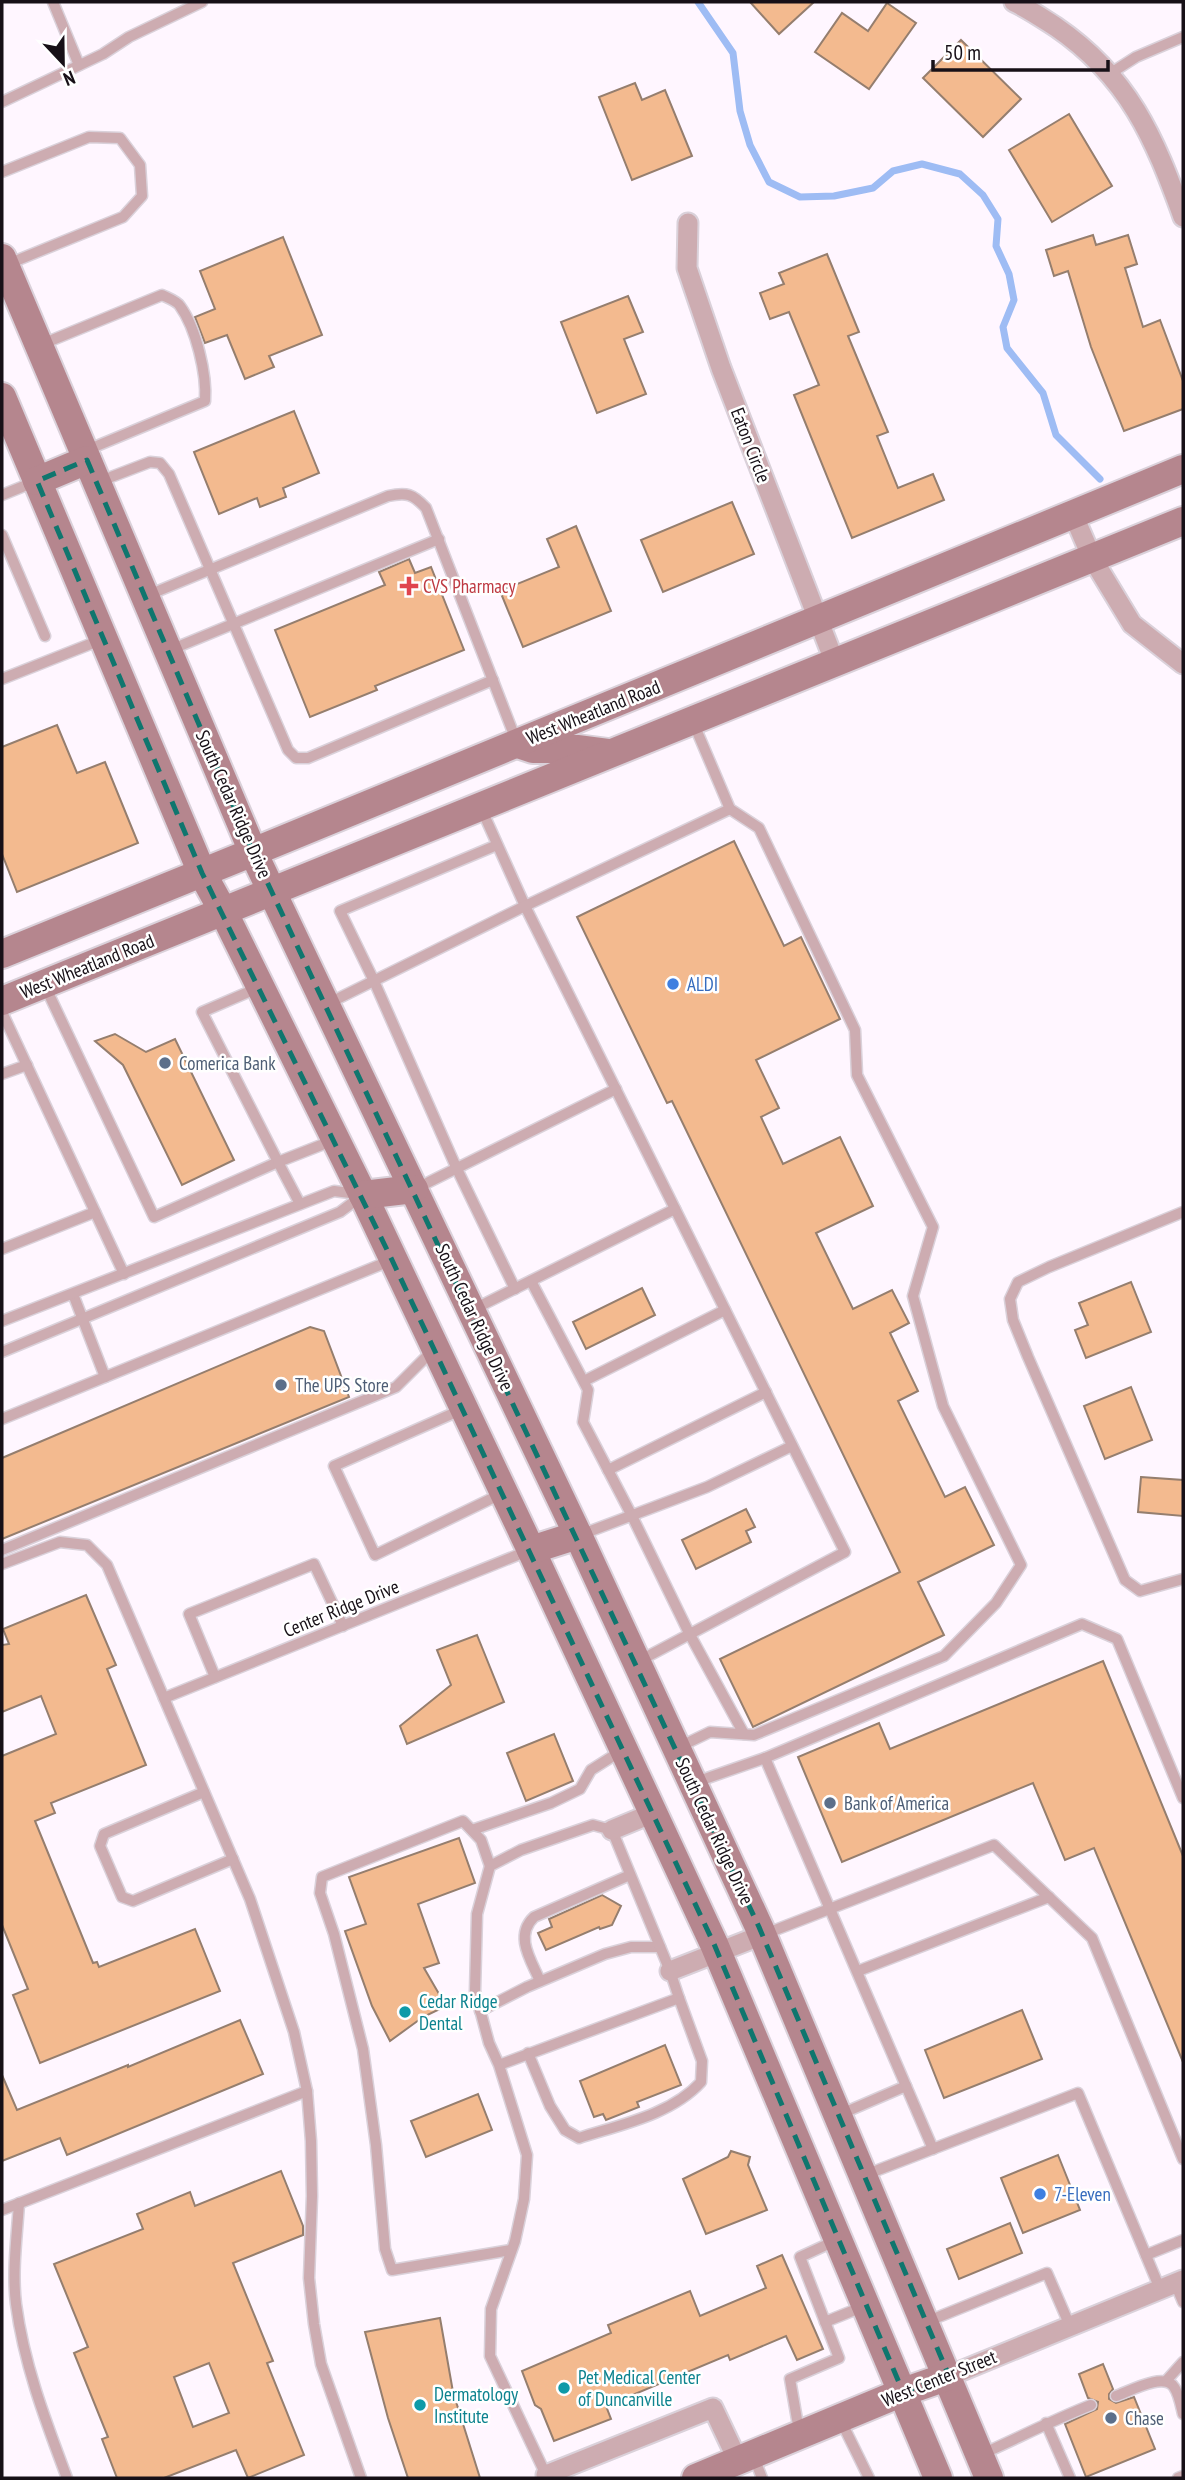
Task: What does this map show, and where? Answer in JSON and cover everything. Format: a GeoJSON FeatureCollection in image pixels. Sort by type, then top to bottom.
{"type":"FeatureCollection","features":[{"type":"Feature","properties":{"kind":"main road","name":"South Cedar Ridge Drive"},"geometry":{"type":"LineString","coordinates":[[3,262],[253,852],[578,1535],[762,1935],[985,2466]]}},
{"type":"Feature","properties":{"kind":"main road"},"geometry":{"type":"LineString","coordinates":[[2,397],[16,445],[37,481],[202,873],[363,1195],[718,1954],[938,2478]]}},
{"type":"Feature","properties":{"kind":"main road"},"geometry":{"type":"LineString","coordinates":[[37,481],[89,465]]}},
{"type":"Feature","properties":{"kind":"main road","name":"West Wheatland Road"},"geometry":{"type":"LineString","coordinates":[[2,954],[518,744],[1183,468]]}},
{"type":"Feature","properties":{"kind":"main road","name":"West Wheatland Road"},"geometry":{"type":"LineString","coordinates":[[2,1001],[1183,521]]}},
{"type":"Feature","properties":{"kind":"main road"},"geometry":{"type":"LineString","coordinates":[[518,744],[533,750],[577,749],[612,754]]}},
{"type":"Feature","properties":{"kind":"main road"},"geometry":{"type":"LineString","coordinates":[[363,1195],[414,1189]]}},
{"type":"Feature","properties":{"kind":"main road"},"geometry":{"type":"LineString","coordinates":[[531,1550],[578,1535]]}},
{"type":"Feature","properties":{"kind":"main road","name":"West Center Street"},"geometry":{"type":"LineString","coordinates":[[696,2478],[751,2465],[800,2435],[948,2376]]}},
{"type":"Feature","properties":{"kind":"street"},"geometry":{"type":"LineString","coordinates":[[1014,2],[1028,8],[1082,45],[1111,73],[1138,113],[1162,159],[1183,217]]}},
{"type":"Feature","properties":{"kind":"street","name":"Eaton Circle"},"geometry":{"type":"LineString","coordinates":[[688,223],[687,268],[721,368],[835,663]]}},
{"type":"Feature","properties":{"kind":"street"},"geometry":{"type":"LineString","coordinates":[[1073,514],[1092,558],[1132,624],[1183,664]]}},
{"type":"Feature","properties":{"kind":"street"},"geometry":{"type":"LineString","coordinates":[[612,1830],[653,1812]]}},
{"type":"Feature","properties":{"kind":"street"},"geometry":{"type":"LineString","coordinates":[[670,1970],[698,1958],[718,1954],[762,1935]]}},
{"type":"Feature","properties":{"kind":"street","name":"West Center Street"},"geometry":{"type":"LineString","coordinates":[[948,2376],[1173,2284]]}},
{"type":"Feature","properties":{"kind":"street"},"geometry":{"type":"LineString","coordinates":[[547,2477],[713,2409],[751,2465]]}},
{"type":"Feature","properties":{"kind":"lane"},"geometry":{"type":"LineString","coordinates":[[52,2],[79,65]]}},
{"type":"Feature","properties":{"kind":"lane"},"geometry":{"type":"LineString","coordinates":[[2,102],[103,54],[129,37],[202,2]]}},
{"type":"Feature","properties":{"kind":"lane"},"geometry":{"type":"LineString","coordinates":[[1111,73],[1136,57],[1183,37]]}},
{"type":"Feature","properties":{"kind":"lane"},"geometry":{"type":"LineString","coordinates":[[2,172],[89,137],[120,138],[140,165],[142,196],[123,217],[3,262]]}},
{"type":"Feature","properties":{"kind":"lane"},"geometry":{"type":"LineString","coordinates":[[38,345],[162,295],[179,304],[195,338],[206,385],[205,401],[89,465]]}},
{"type":"Feature","properties":{"kind":"lane"},"geometry":{"type":"LineString","coordinates":[[89,465],[160,463],[169,474],[288,750],[296,758],[308,758],[493,680]]}},
{"type":"Feature","properties":{"kind":"lane"},"geometry":{"type":"LineString","coordinates":[[2,495],[37,481]]}},
{"type":"Feature","properties":{"kind":"lane"},"geometry":{"type":"LineString","coordinates":[[144,597],[388,496],[405,492],[415,496],[426,508],[518,744]]}},
{"type":"Feature","properties":{"kind":"lane"},"geometry":{"type":"LineString","coordinates":[[2,535],[45,636]]}},
{"type":"Feature","properties":{"kind":"lane"},"geometry":{"type":"LineString","coordinates":[[167,651],[439,539]]}},
{"type":"Feature","properties":{"kind":"lane"},"geometry":{"type":"LineString","coordinates":[[2,679],[103,639]]}},
{"type":"Feature","properties":{"kind":"lane"},"geometry":{"type":"LineString","coordinates":[[677,1748],[709,1732],[754,1735],[944,1656],[996,1603],[1021,1564],[943,1406],[913,1296],[933,1227],[857,1075],[855,1030],[759,828],[730,808],[692,721]]}},
{"type":"Feature","properties":{"kind":"lane"},"geometry":{"type":"LineString","coordinates":[[481,808],[525,906],[845,1552],[637,1662]]}},
{"type":"Feature","properties":{"kind":"lane"},"geometry":{"type":"LineString","coordinates":[[327,1004],[730,808]]}},
{"type":"Feature","properties":{"kind":"lane"},"geometry":{"type":"LineString","coordinates":[[497,845],[340,911],[456,1167],[515,1289]]}},
{"type":"Feature","properties":{"kind":"lane"},"geometry":{"type":"LineString","coordinates":[[44,984],[154,1217],[336,1139]]}},
{"type":"Feature","properties":{"kind":"lane"},"geometry":{"type":"LineString","coordinates":[[260,987],[202,1012],[300,1204]]}},
{"type":"Feature","properties":{"kind":"lane"},"geometry":{"type":"LineString","coordinates":[[2,1012],[124,1274]]}},
{"type":"Feature","properties":{"kind":"lane"},"geometry":{"type":"LineString","coordinates":[[2,1074],[27,1065]]}},
{"type":"Feature","properties":{"kind":"lane"},"geometry":{"type":"LineString","coordinates":[[414,1189],[616,1089]]}},
{"type":"Feature","properties":{"kind":"lane"},"geometry":{"type":"LineString","coordinates":[[2,1321],[334,1191],[363,1195]]}},
{"type":"Feature","properties":{"kind":"lane"},"geometry":{"type":"LineString","coordinates":[[2,1352],[341,1212],[363,1195]]}},
{"type":"Feature","properties":{"kind":"lane"},"geometry":{"type":"LineString","coordinates":[[472,1310],[675,1209]]}},
{"type":"Feature","properties":{"kind":"lane"},"geometry":{"type":"LineString","coordinates":[[2,1249],[95,1212]]}},
{"type":"Feature","properties":{"kind":"lane"},"geometry":{"type":"LineString","coordinates":[[1183,1212],[1018,1282],[1010,1299],[1013,1320],[1023,1345],[1125,1580],[1140,1591],[1183,1579]]}},
{"type":"Feature","properties":{"kind":"lane"},"geometry":{"type":"LineString","coordinates":[[2,1419],[393,1260]]}},
{"type":"Feature","properties":{"kind":"lane"},"geometry":{"type":"LineString","coordinates":[[531,1281],[588,1390],[583,1422],[689,1633],[744,1734]]}},
{"type":"Feature","properties":{"kind":"lane"},"geometry":{"type":"LineString","coordinates":[[73,1294],[105,1377]]}},
{"type":"Feature","properties":{"kind":"lane"},"geometry":{"type":"LineString","coordinates":[[584,1381],[725,1310]]}},
{"type":"Feature","properties":{"kind":"lane"},"geometry":{"type":"LineString","coordinates":[[2,1550],[396,1387],[435,1349]]}},
{"type":"Feature","properties":{"kind":"lane"},"geometry":{"type":"LineString","coordinates":[[608,1469],[766,1392]]}},
{"type":"Feature","properties":{"kind":"lane"},"geometry":{"type":"LineString","coordinates":[[464,1409],[334,1466],[374,1555],[504,1493]]}},
{"type":"Feature","properties":{"kind":"lane"},"geometry":{"type":"LineString","coordinates":[[578,1535],[707,1487],[792,1446]]}},
{"type":"Feature","properties":{"kind":"lane"},"geometry":{"type":"LineString","coordinates":[[2,1564],[60,1542],[87,1545],[107,1565],[250,1899],[294,2032],[307,2091],[313,2196],[309,2278],[314,2324],[321,2364],[361,2478]]}},
{"type":"Feature","properties":{"kind":"lane","name":"Center Ridge Drive"},"geometry":{"type":"LineString","coordinates":[[164,1698],[531,1550]]}},
{"type":"Feature","properties":{"kind":"lane"},"geometry":{"type":"LineString","coordinates":[[215,1678],[189,1614],[314,1564],[343,1626]]}},
{"type":"Feature","properties":{"kind":"lane"},"geometry":{"type":"LineString","coordinates":[[693,1783],[765,1758],[1082,1624],[1116,1639],[1183,1798]]}},
{"type":"Feature","properties":{"kind":"lane"},"geometry":{"type":"LineString","coordinates":[[472,1830],[551,1803],[580,1789],[591,1770],[624,1749]]}},
{"type":"Feature","properties":{"kind":"lane"},"geometry":{"type":"LineString","coordinates":[[765,1758],[933,2149]]}},
{"type":"Feature","properties":{"kind":"lane"},"geometry":{"type":"LineString","coordinates":[[204,1792],[104,1834],[100,1846],[122,1897],[133,1900],[233,1860]]}},
{"type":"Feature","properties":{"kind":"lane"},"geometry":{"type":"LineString","coordinates":[[511,2250],[392,2270],[386,2249],[363,2049],[334,1934],[320,1893],[322,1877],[463,1821],[481,1840],[490,1866],[477,1914],[475,1992],[489,2043],[499,2064],[527,2155],[524,2199],[511,2250],[491,2309],[490,2356],[547,2477]]}},
{"type":"Feature","properties":{"kind":"lane"},"geometry":{"type":"LineString","coordinates":[[490,1866],[533,1846],[593,1825],[612,1830],[670,1970],[702,2061],[701,2082],[689,2096],[655,2112],[579,2138],[565,2130],[550,2106],[528,2053]]}},
{"type":"Feature","properties":{"kind":"lane"},"geometry":{"type":"LineString","coordinates":[[762,1935],[994,1845],[1092,1938],[1183,2159]]}},
{"type":"Feature","properties":{"kind":"lane"},"geometry":{"type":"LineString","coordinates":[[540,1981],[523,1935],[528,1923],[534,1917],[630,1875]]}},
{"type":"Feature","properties":{"kind":"lane"},"geometry":{"type":"LineString","coordinates":[[858,1971],[1049,1897]]}},
{"type":"Feature","properties":{"kind":"lane"},"geometry":{"type":"LineString","coordinates":[[480,2011],[540,1981],[605,1954],[631,1947],[660,1947]]}},
{"type":"Feature","properties":{"kind":"lane"},"geometry":{"type":"LineString","coordinates":[[499,2064],[679,1998]]}},
{"type":"Feature","properties":{"kind":"lane"},"geometry":{"type":"LineString","coordinates":[[838,2115],[906,2086]]}},
{"type":"Feature","properties":{"kind":"lane"},"geometry":{"type":"LineString","coordinates":[[2,2210],[307,2091]]}},
{"type":"Feature","properties":{"kind":"lane"},"geometry":{"type":"LineString","coordinates":[[864,2175],[1078,2093],[1146,2255],[1173,2284],[1183,2302]]}},
{"type":"Feature","properties":{"kind":"lane"},"geometry":{"type":"LineString","coordinates":[[19,2203],[16,2302],[39,2403],[67,2478]]}},
{"type":"Feature","properties":{"kind":"lane"},"geometry":{"type":"LineString","coordinates":[[800,2435],[790,2379],[839,2358],[800,2257],[838,2239]]}},
{"type":"Feature","properties":{"kind":"lane"},"geometry":{"type":"LineString","coordinates":[[1146,2255],[1183,2240]]}},
{"type":"Feature","properties":{"kind":"lane"},"geometry":{"type":"LineString","coordinates":[[926,2322],[1047,2273],[1070,2326]]}},
{"type":"Feature","properties":{"kind":"lane"},"geometry":{"type":"LineString","coordinates":[[825,2322],[866,2305]]}},
{"type":"Feature","properties":{"kind":"lane"},"geometry":{"type":"LineString","coordinates":[[1166,2381],[1183,2362]]}},
{"type":"Feature","properties":{"kind":"lane"},"geometry":{"type":"LineString","coordinates":[[1116,2396],[1156,2381],[1166,2381],[1174,2386],[1183,2414]]}},
{"type":"Feature","properties":{"kind":"lane"},"geometry":{"type":"LineString","coordinates":[[985,2466],[1046,2423],[1091,2405]]}},
{"type":"Feature","properties":{"kind":"lane"},"geometry":{"type":"LineString","coordinates":[[840,2418],[869,2478]]}},
{"type":"Feature","properties":{"kind":"lane"},"geometry":{"type":"LineString","coordinates":[[1046,2423],[1070,2478]]}},
{"type":"Feature","properties":{"kind":"lane"},"geometry":{"type":"LineString","coordinates":[[1178,2478],[1183,2476]]}},
{"type":"Feature","properties":{"kind":"highlighted area"},"geometry":{"type":"Polygon","coordinates":[[[87,460],[253,852],[759,1927],[949,2376],[903,2392],[714,1944],[392,1260],[202,873],[37,481],[87,460]]]}},
{"type":"Feature","properties":{"kind":"building"},"geometry":{"type":"Polygon","coordinates":[[[750,2],[814,2],[779,34],[750,2]]]}},
{"type":"Feature","properties":{"kind":"building"},"geometry":{"type":"Polygon","coordinates":[[[887,3],[916,23],[869,89],[815,52],[842,13],[868,31],[887,3]]]}},
{"type":"Feature","properties":{"kind":"building"},"geometry":{"type":"Polygon","coordinates":[[[961,40],[1021,99],[983,137],[923,78],[961,40]]]}},
{"type":"Feature","properties":{"kind":"building"},"geometry":{"type":"Polygon","coordinates":[[[635,83],[642,100],[665,90],[692,156],[632,180],[599,97],[635,83]]]}},
{"type":"Feature","properties":{"kind":"building"},"geometry":{"type":"Polygon","coordinates":[[[1069,114],[1112,186],[1052,222],[1009,150],[1069,114]]]}},
{"type":"Feature","properties":{"kind":"building"},"geometry":{"type":"Polygon","coordinates":[[[1093,235],[1096,245],[1128,235],[1137,264],[1125,268],[1143,327],[1160,320],[1183,381],[1183,409],[1124,431],[1091,347],[1068,271],[1054,276],[1046,250],[1093,235]]]}},
{"type":"Feature","properties":{"kind":"building"},"geometry":{"type":"Polygon","coordinates":[[[283,237],[322,335],[269,356],[274,367],[245,379],[227,335],[205,343],[195,317],[215,309],[200,271],[283,237]]]}},
{"type":"Feature","properties":{"kind":"building"},"geometry":{"type":"Polygon","coordinates":[[[827,254],[859,332],[848,336],[888,432],[877,436],[898,488],[933,474],[944,500],[852,538],[794,395],[819,385],[789,312],[770,319],[760,293],[784,284],[779,273],[827,254]]]}},
{"type":"Feature","properties":{"kind":"building"},"geometry":{"type":"Polygon","coordinates":[[[628,296],[643,332],[624,339],[646,394],[597,413],[561,322],[628,296]]]}},
{"type":"Feature","properties":{"kind":"building"},"geometry":{"type":"Polygon","coordinates":[[[294,411],[319,473],[283,488],[286,497],[260,507],[257,498],[219,514],[194,452],[294,411]]]}},
{"type":"Feature","properties":{"kind":"building"},"geometry":{"type":"Polygon","coordinates":[[[732,502],[754,554],[663,592],[641,540],[732,502]]]}},
{"type":"Feature","properties":{"kind":"building"},"geometry":{"type":"Polygon","coordinates":[[[576,526],[611,611],[523,647],[500,591],[559,567],[547,539],[576,526]]]}},
{"type":"Feature","properties":{"kind":"building","name":"CVS Pharmacy"},"geometry":{"type":"Polygon","coordinates":[[[409,559],[415,573],[431,567],[464,650],[375,686],[377,690],[310,717],[275,630],[385,585],[379,572],[409,559]]]}},
{"type":"Feature","properties":{"kind":"building"},"geometry":{"type":"Polygon","coordinates":[[[57,725],[77,773],[105,762],[138,843],[17,892],[2,854],[2,747],[57,725]]]}},
{"type":"Feature","properties":{"kind":"building"},"geometry":{"type":"Polygon","coordinates":[[[734,841],[784,946],[801,937],[840,1019],[756,1060],[779,1108],[761,1117],[783,1164],[840,1137],[873,1206],[816,1233],[853,1309],[892,1290],[909,1323],[890,1333],[918,1391],[898,1401],[945,1497],[965,1487],[994,1545],[918,1582],[944,1635],[753,1727],[720,1659],[900,1572],[672,1101],[667,1103],[577,917],[734,841]]]}},
{"type":"Feature","properties":{"kind":"building"},"geometry":{"type":"Polygon","coordinates":[[[115,1034],[146,1052],[175,1039],[234,1160],[182,1185],[123,1065],[95,1041],[115,1034]]]}},
{"type":"Feature","properties":{"kind":"building"},"geometry":{"type":"Polygon","coordinates":[[[1131,1282],[1151,1332],[1086,1358],[1075,1330],[1088,1325],[1079,1303],[1131,1282]]]}},
{"type":"Feature","properties":{"kind":"building"},"geometry":{"type":"Polygon","coordinates":[[[642,1288],[655,1315],[586,1349],[573,1322],[642,1288]]]}},
{"type":"Feature","properties":{"kind":"building"},"geometry":{"type":"Polygon","coordinates":[[[310,1327],[324,1331],[349,1397],[2,1539],[2,1458],[310,1327]]]}},
{"type":"Feature","properties":{"kind":"building"},"geometry":{"type":"Polygon","coordinates":[[[1131,1387],[1152,1440],[1105,1459],[1084,1406],[1131,1387]]]}},
{"type":"Feature","properties":{"kind":"building"},"geometry":{"type":"Polygon","coordinates":[[[1141,1477],[1183,1480],[1183,1516],[1138,1512],[1141,1477]]]}},
{"type":"Feature","properties":{"kind":"building"},"geometry":{"type":"Polygon","coordinates":[[[746,1509],[755,1527],[746,1531],[751,1542],[696,1569],[682,1540],[746,1509]]]}},
{"type":"Feature","properties":{"kind":"building"},"geometry":{"type":"Polygon","coordinates":[[[86,1595],[116,1665],[107,1669],[146,1765],[51,1803],[55,1813],[35,1821],[93,1963],[97,1962],[99,1967],[195,1929],[220,1991],[40,2063],[13,1995],[28,1989],[2,1925],[2,1756],[56,1734],[41,1696],[2,1712],[2,1645],[9,1644],[3,1629],[86,1595]]]}},
{"type":"Feature","properties":{"kind":"building"},"geometry":{"type":"Polygon","coordinates":[[[477,1635],[504,1702],[407,1744],[400,1726],[451,1685],[437,1650],[477,1635]]]}},
{"type":"Feature","properties":{"kind":"building"},"geometry":{"type":"Polygon","coordinates":[[[1103,1661],[1183,1856],[1183,2062],[1094,1848],[1065,1860],[1033,1783],[842,1862],[798,1757],[879,1723],[890,1749],[1103,1661]]]}},
{"type":"Feature","properties":{"kind":"building"},"geometry":{"type":"Polygon","coordinates":[[[554,1734],[573,1781],[526,1801],[507,1753],[554,1734]]]}},
{"type":"Feature","properties":{"kind":"building"},"geometry":{"type":"Polygon","coordinates":[[[459,1838],[475,1883],[418,1904],[439,1963],[424,1968],[446,2006],[423,2017],[390,2041],[372,2006],[345,1931],[366,1924],[349,1877],[459,1838]]]}},
{"type":"Feature","properties":{"kind":"building"},"geometry":{"type":"Polygon","coordinates":[[[602,1895],[621,1906],[612,1925],[600,1929],[599,1927],[546,1950],[538,1933],[552,1927],[549,1919],[602,1895]]]}},
{"type":"Feature","properties":{"kind":"building"},"geometry":{"type":"Polygon","coordinates":[[[1022,2010],[1042,2059],[944,2098],[925,2050],[1022,2010]]]}},
{"type":"Feature","properties":{"kind":"building"},"geometry":{"type":"Polygon","coordinates":[[[240,2020],[263,2074],[67,2155],[60,2138],[2,2161],[2,2075],[17,2110],[240,2020]]]}},
{"type":"Feature","properties":{"kind":"building"},"geometry":{"type":"Polygon","coordinates":[[[665,2045],[681,2085],[637,2102],[639,2107],[606,2120],[603,2114],[594,2117],[580,2081],[665,2045]]]}},
{"type":"Feature","properties":{"kind":"building"},"geometry":{"type":"Polygon","coordinates":[[[478,2094],[492,2130],[426,2157],[411,2121],[478,2094]]]}},
{"type":"Feature","properties":{"kind":"building"},"geometry":{"type":"Polygon","coordinates":[[[731,2151],[750,2157],[748,2165],[767,2210],[706,2234],[683,2179],[728,2157],[731,2151]]]}},
{"type":"Feature","properties":{"kind":"building","name":"7-Eleven"},"geometry":{"type":"Polygon","coordinates":[[[1058,2155],[1080,2210],[1023,2233],[1001,2178],[1058,2155]]]}},
{"type":"Feature","properties":{"kind":"building"},"geometry":{"type":"Polygon","coordinates":[[[281,2171],[303,2226],[303,2235],[233,2263],[273,2361],[267,2363],[304,2455],[248,2478],[236,2450],[164,2478],[117,2478],[102,2439],[108,2437],[74,2353],[88,2347],[54,2264],[143,2229],[137,2214],[190,2192],[195,2206],[281,2171]],[[209,2363],[174,2377],[193,2427],[229,2413],[209,2363]]]}},
{"type":"Feature","properties":{"kind":"building"},"geometry":{"type":"Polygon","coordinates":[[[1010,2223],[1022,2253],[959,2279],[947,2249],[1010,2223]]]}},
{"type":"Feature","properties":{"kind":"building"},"geometry":{"type":"Polygon","coordinates":[[[782,2255],[823,2349],[797,2360],[786,2336],[730,2360],[728,2355],[606,2406],[611,2419],[554,2441],[541,2409],[535,2405],[522,2371],[611,2333],[608,2325],[690,2291],[700,2316],[766,2288],[757,2266],[782,2255]]]}},
{"type":"Feature","properties":{"kind":"building","name":"Dermatology Institute"},"geometry":{"type":"Polygon","coordinates":[[[440,2318],[453,2392],[480,2478],[408,2478],[388,2418],[365,2332],[440,2318]]]}},
{"type":"Feature","properties":{"kind":"building","name":"Chase"},"geometry":{"type":"Polygon","coordinates":[[[1103,2364],[1113,2389],[1109,2399],[1116,2403],[1134,2397],[1155,2449],[1086,2477],[1065,2424],[1097,2409],[1098,2402],[1088,2398],[1079,2374],[1103,2364]]]}},
{"type":"Feature","properties":{"kind":"waterway"},"geometry":{"type":"LineString","coordinates":[[698,2],[733,53],[740,111],[750,145],[769,182],[800,197],[834,196],[873,188],[893,171],[922,164],[960,174],[983,195],[998,219],[996,246],[1009,274],[1014,300],[1003,327],[1007,348],[1043,393],[1056,435],[1100,479]]}},
{"type":"Feature","properties":{"kind":"place","name":"CVS Pharmacy"},"geometry":{"type":"Point","coordinates":[409,586]}},
{"type":"Feature","properties":{"kind":"place","name":"ALDI"},"geometry":{"type":"Point","coordinates":[673,984]}},
{"type":"Feature","properties":{"kind":"place","name":"Comerica Bank"},"geometry":{"type":"Point","coordinates":[165,1063]}},
{"type":"Feature","properties":{"kind":"place","name":"The UPS Store"},"geometry":{"type":"Point","coordinates":[281,1385]}},
{"type":"Feature","properties":{"kind":"place","name":"Bank of America"},"geometry":{"type":"Point","coordinates":[830,1803]}},
{"type":"Feature","properties":{"kind":"place","name":"Cedar Ridge Dental"},"geometry":{"type":"Point","coordinates":[405,2012]}},
{"type":"Feature","properties":{"kind":"place","name":"7-Eleven"},"geometry":{"type":"Point","coordinates":[1040,2194]}},
{"type":"Feature","properties":{"kind":"place","name":"Pet Medical Center of Duncanville"},"geometry":{"type":"Point","coordinates":[564,2388]}},
{"type":"Feature","properties":{"kind":"place","name":"Dermatology Institute"},"geometry":{"type":"Point","coordinates":[420,2405]}},
{"type":"Feature","properties":{"kind":"place","name":"Chase"},"geometry":{"type":"Point","coordinates":[1111,2418]}}]}
